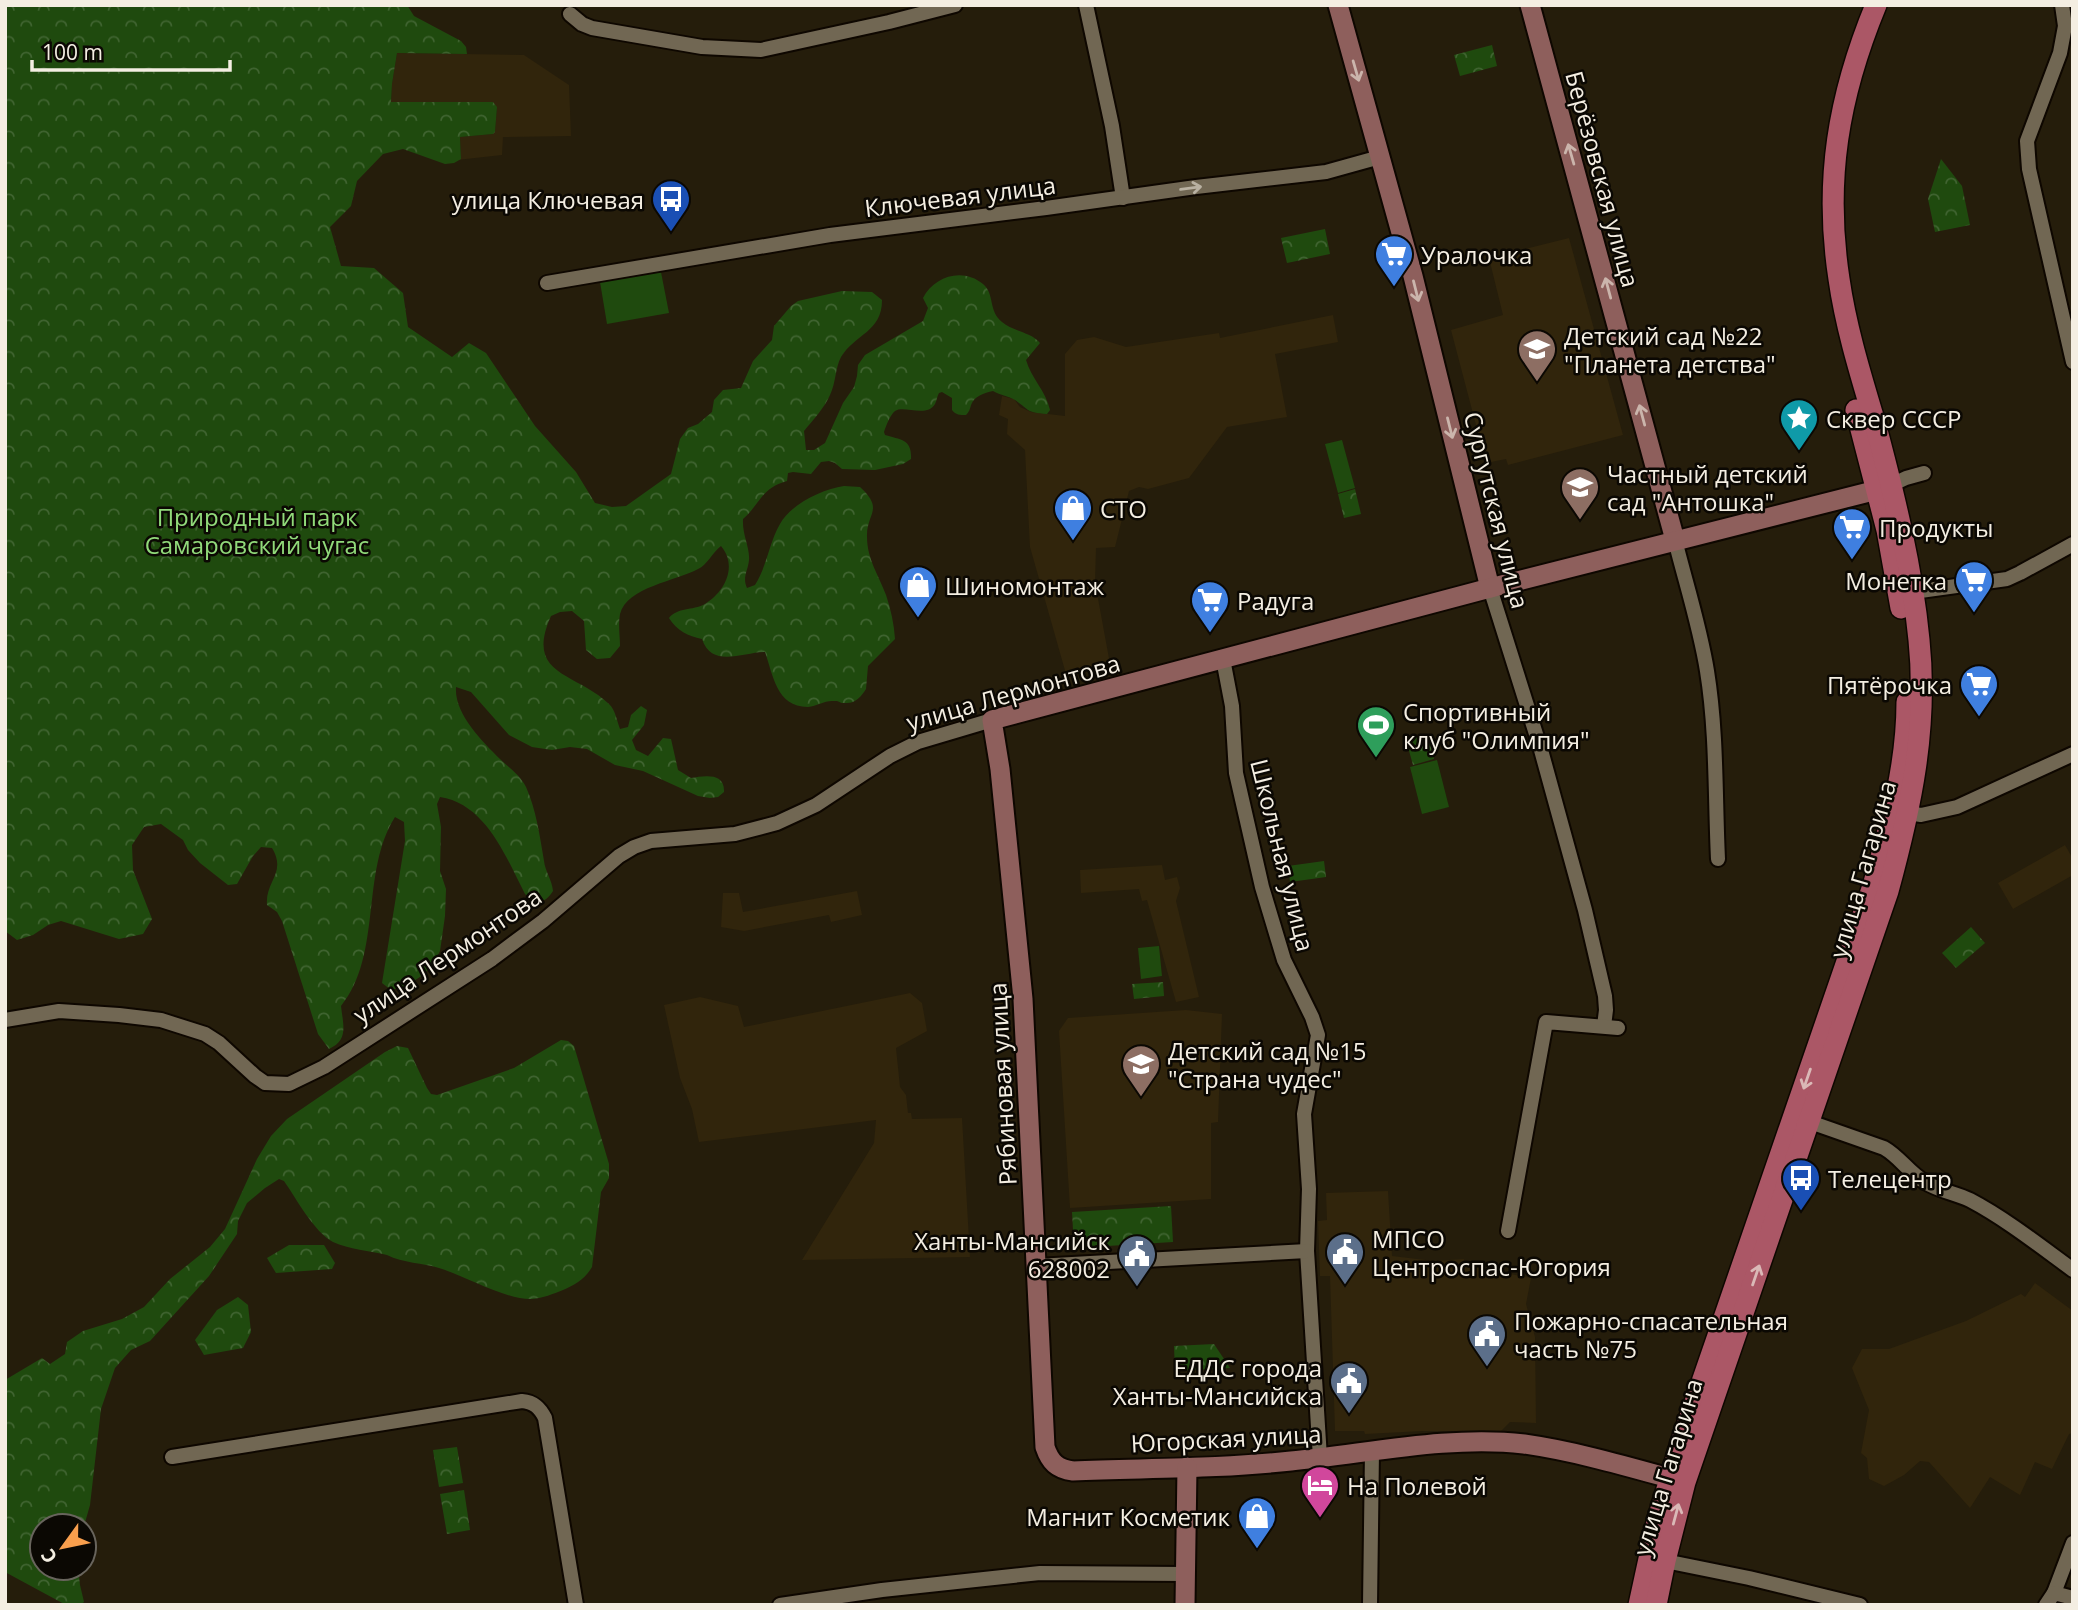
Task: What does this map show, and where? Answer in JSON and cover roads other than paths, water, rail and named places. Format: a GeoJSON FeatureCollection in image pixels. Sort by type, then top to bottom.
{"type":"FeatureCollection","features":[{"type":"Feature","properties":{"kind":"main road","name":"улица Гагарина"},"geometry":{"type":"LineString","coordinates":[[1639,1605],[1657,1559],[1677,1480],[1865,935],[1916,770],[1921,711],[1920,652],[1906,550],[1884,488],[1831,314],[1820,223],[1820,170],[1828,109],[1840,61],[1861,5]]}},
{"type":"Feature","properties":{"kind":"main road","name":"улица Гагарина"},"geometry":{"type":"LineString","coordinates":[[1877,5],[1853,65],[1842,110],[1834,172],[1833,225],[1845,312],[1884,488],[1898,591],[1907,671],[1901,812]]}},
{"type":"Feature","properties":{"kind":"main road","name":"улица Гагарина"},"geometry":{"type":"LineString","coordinates":[[1656,1605],[1657,1559]]}},
{"type":"Feature","properties":{"kind":"street"},"geometry":{"type":"LineString","coordinates":[[570,15],[592,29],[702,47],[761,50],[955,5]]}},
{"type":"Feature","properties":{"kind":"street"},"geometry":{"type":"LineString","coordinates":[[1086,5],[1112,126],[1123,198]]}},
{"type":"Feature","properties":{"kind":"street","name":"Сургутская улица"},"geometry":{"type":"LineString","coordinates":[[1338,5],[1413,276],[1490,588],[1541,750],[1585,910],[1611,1027],[1546,1022],[1508,1231]]}},
{"type":"Feature","properties":{"kind":"street","name":"Берёзовская улица"},"geometry":{"type":"LineString","coordinates":[[1530,5],[1703,647],[1713,740],[1718,859]]}},
{"type":"Feature","properties":{"kind":"street"},"geometry":{"type":"LineString","coordinates":[[2062,5],[2065,26],[2060,53],[2034,120],[2027,148],[2029,169],[2073,362]]}},
{"type":"Feature","properties":{"kind":"street","name":"Ключевая улица"},"geometry":{"type":"LineString","coordinates":[[547,283],[830,235],[1325,172],[1380,157]]}},
{"type":"Feature","properties":{"kind":"street"},"geometry":{"type":"LineString","coordinates":[[1884,488],[1923,473]]}},
{"type":"Feature","properties":{"kind":"street","name":"улица Лермонтова"},"geometry":{"type":"LineString","coordinates":[[5,1020],[59,1011],[161,1020],[205,1034],[265,1083],[289,1084],[324,1067],[492,959],[543,922],[619,856],[634,847],[651,841],[735,834],[777,823],[816,805],[890,756],[933,736],[1490,588],[1884,488]]}},
{"type":"Feature","properties":{"kind":"street"},"geometry":{"type":"LineString","coordinates":[[1913,592],[2007,579],[2073,544]]}},
{"type":"Feature","properties":{"kind":"street","name":"Школьная улица"},"geometry":{"type":"LineString","coordinates":[[1223,659],[1232,706],[1236,773],[1262,887],[1284,960],[1318,1035],[1304,1114],[1308,1188],[1307,1251]]}},
{"type":"Feature","properties":{"kind":"street","name":"Рябиновая улица"},"geometry":{"type":"LineString","coordinates":[[992,720],[1000,769],[1022,986],[1045,1447]]}},
{"type":"Feature","properties":{"kind":"street"},"geometry":{"type":"LineString","coordinates":[[1901,812],[1921,815],[1957,807],[2073,755]]}},
{"type":"Feature","properties":{"kind":"street"},"geometry":{"type":"LineString","coordinates":[[1802,1120],[1892,1152],[1926,1183],[1970,1200],[1993,1213],[2073,1270]]}},
{"type":"Feature","properties":{"kind":"street"},"geometry":{"type":"LineString","coordinates":[[1036,1266],[1307,1251],[1320,1458]]}},
{"type":"Feature","properties":{"kind":"street"},"geometry":{"type":"LineString","coordinates":[[172,1457],[462,1410],[530,1402],[545,1418],[576,1605]]}},
{"type":"Feature","properties":{"kind":"street","name":"Югорская улица"},"geometry":{"type":"LineString","coordinates":[[1045,1447],[1056,1466],[1073,1471],[1269,1464],[1404,1447],[1525,1444],[1677,1480]]}},
{"type":"Feature","properties":{"kind":"street"},"geometry":{"type":"LineString","coordinates":[[1370,1605],[1373,1451]]}},
{"type":"Feature","properties":{"kind":"street"},"geometry":{"type":"LineString","coordinates":[[1185,1605],[1186,1467]]}},
{"type":"Feature","properties":{"kind":"street"},"geometry":{"type":"LineString","coordinates":[[2073,1543],[2050,1599],[2073,1598]]}},
{"type":"Feature","properties":{"kind":"street"},"geometry":{"type":"LineString","coordinates":[[1657,1559],[1749,1577],[1860,1605]]}},
{"type":"Feature","properties":{"kind":"street"},"geometry":{"type":"LineString","coordinates":[[780,1605],[881,1597],[1040,1573],[1185,1574]]}},
{"type":"Feature","properties":{"kind":"place","name":"улица Ключевая"},"geometry":{"type":"Point","coordinates":[671,233]}},
{"type":"Feature","properties":{"kind":"place","name":"Уралочка"},"geometry":{"type":"Point","coordinates":[1394,288]}},
{"type":"Feature","properties":{"kind":"place","name":"Детский сад №22 \"Планета детства\""},"geometry":{"type":"Point","coordinates":[1537,383]}},
{"type":"Feature","properties":{"kind":"place","name":"Сквер СССР"},"geometry":{"type":"Point","coordinates":[1799,452]}},
{"type":"Feature","properties":{"kind":"place","name":"Частный детский сад \"Антошка\""},"geometry":{"type":"Point","coordinates":[1580,521]}},
{"type":"Feature","properties":{"kind":"place","name":"СТО"},"geometry":{"type":"Point","coordinates":[1073,542]}},
{"type":"Feature","properties":{"kind":"place","name":"Продукты"},"geometry":{"type":"Point","coordinates":[1852,561]}},
{"type":"Feature","properties":{"kind":"place","name":"Монетка"},"geometry":{"type":"Point","coordinates":[1974,614]}},
{"type":"Feature","properties":{"kind":"place","name":"Шиномонтаж"},"geometry":{"type":"Point","coordinates":[918,619]}},
{"type":"Feature","properties":{"kind":"place","name":"Радуга"},"geometry":{"type":"Point","coordinates":[1210,634]}},
{"type":"Feature","properties":{"kind":"place","name":"Пятёрочка"},"geometry":{"type":"Point","coordinates":[1979,718]}},
{"type":"Feature","properties":{"kind":"place","name":"Спортивный клуб \"Олимпия\""},"geometry":{"type":"Point","coordinates":[1376,759]}},
{"type":"Feature","properties":{"kind":"place","name":"Детский сад №15 \"Страна чудес\""},"geometry":{"type":"Point","coordinates":[1141,1098]}},
{"type":"Feature","properties":{"kind":"place","name":"Телецентр"},"geometry":{"type":"Point","coordinates":[1801,1212]}},
{"type":"Feature","properties":{"kind":"place","name":"МПСО Центроспас-Югория"},"geometry":{"type":"Point","coordinates":[1345,1286]}},
{"type":"Feature","properties":{"kind":"place","name":"Ханты-Мансийск 628002"},"geometry":{"type":"Point","coordinates":[1137,1288]}},
{"type":"Feature","properties":{"kind":"place","name":"Пожарно-спасательная часть №75"},"geometry":{"type":"Point","coordinates":[1487,1368]}},
{"type":"Feature","properties":{"kind":"place","name":"ЕДДС города Ханты-Мансийска"},"geometry":{"type":"Point","coordinates":[1349,1415]}},
{"type":"Feature","properties":{"kind":"place","name":"На Полевой"},"geometry":{"type":"Point","coordinates":[1320,1519]}},
{"type":"Feature","properties":{"kind":"place","name":"Магнит Косметик"},"geometry":{"type":"Point","coordinates":[1257,1550]}},
{"type":"Feature","properties":{"kind":"park label","name":"Природный парк Самаровский чугас"},"geometry":{"type":"Point","coordinates":[257,530]}}]}
